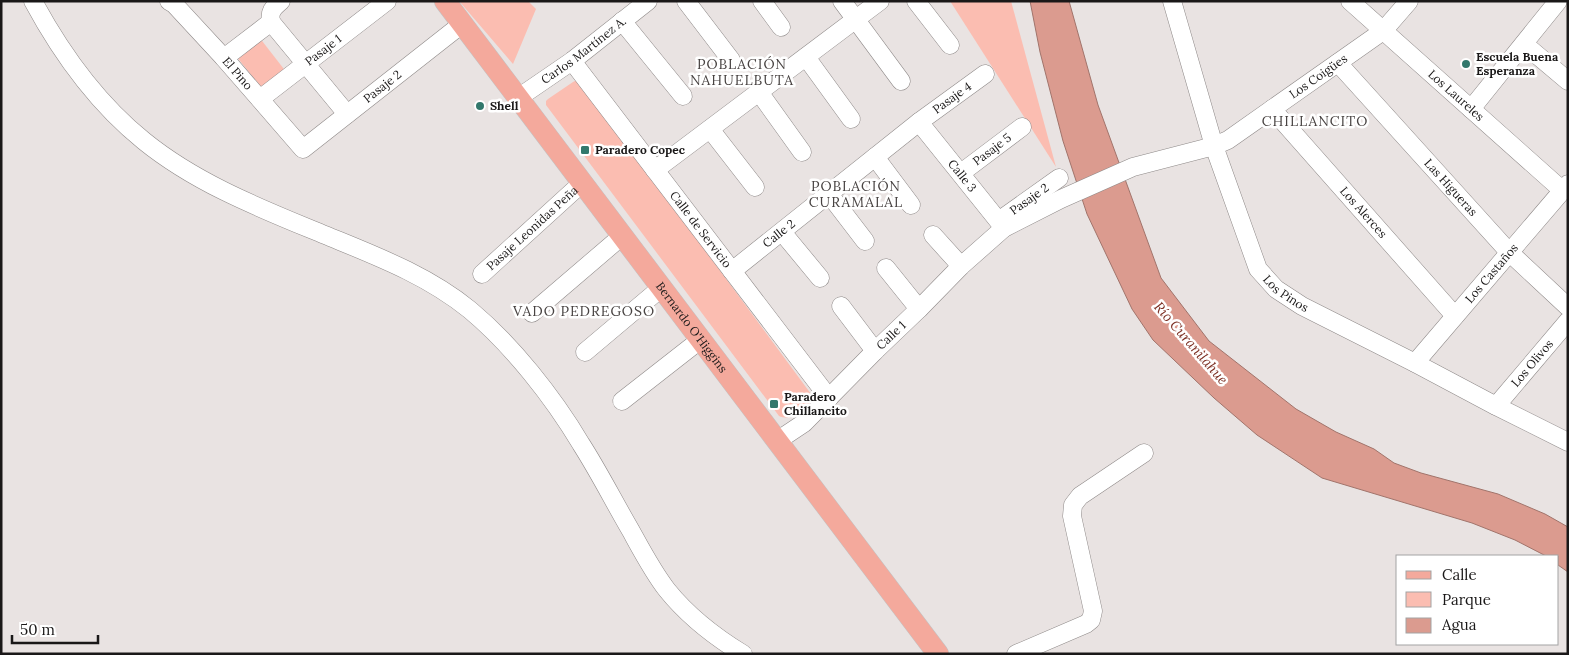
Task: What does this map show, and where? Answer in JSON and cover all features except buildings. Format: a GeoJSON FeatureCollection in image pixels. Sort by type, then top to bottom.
{"type":"FeatureCollection","features":[{"type":"Feature","properties":{"kind":"main road","name":"Bernardo O'Higgins"},"geometry":{"type":"LineString","coordinates":[[445,1],[938,654]]}},
{"type":"Feature","properties":{"kind":"street"},"geometry":{"type":"LineString","coordinates":[[33,1],[64,52],[97,95],[130,129],[158,152],[208,183],[250,203],[411,272],[443,290],[484,322],[532,376],[568,423],[666,589],[683,608],[716,637],[743,654]]}},
{"type":"Feature","properties":{"kind":"street","name":"El Pino"},"geometry":{"type":"LineString","coordinates":[[169,1],[174,4],[224,58],[303,149]]}},
{"type":"Feature","properties":{"kind":"street"},"geometry":{"type":"LineString","coordinates":[[281,1],[270,12],[271,22],[347,114]]}},
{"type":"Feature","properties":{"kind":"street","name":"Pasaje 1"},"geometry":{"type":"LineString","coordinates":[[260,99],[387,1]]}},
{"type":"Feature","properties":{"kind":"street","name":"Carlos Martínez A."},"geometry":{"type":"LineString","coordinates":[[518,98],[572,60],[648,1]]}},
{"type":"Feature","properties":{"kind":"street"},"geometry":{"type":"LineString","coordinates":[[686,1],[732,60]]}},
{"type":"Feature","properties":{"kind":"street"},"geometry":{"type":"LineString","coordinates":[[762,1],[781,27]]}},
{"type":"Feature","properties":{"kind":"street"},"geometry":{"type":"LineString","coordinates":[[842,1],[901,81]]}},
{"type":"Feature","properties":{"kind":"street"},"geometry":{"type":"LineString","coordinates":[[655,170],[880,1]]}},
{"type":"Feature","properties":{"kind":"street"},"geometry":{"type":"LineString","coordinates":[[916,1],[950,45]]}},
{"type":"Feature","properties":{"kind":"street","name":"Los Pinos"},"geometry":{"type":"LineString","coordinates":[[1172,1],[1214,146],[1258,268],[1276,289],[1302,306],[1415,362],[1568,442]]}},
{"type":"Feature","properties":{"kind":"street","name":"Los Laureles"},"geometry":{"type":"LineString","coordinates":[[1350,1],[1471,109],[1565,187]]}},
{"type":"Feature","properties":{"kind":"street","name":"Los Coigües"},"geometry":{"type":"LineString","coordinates":[[1002,224],[1134,167],[1214,146],[1228,140],[1383,31],[1409,1]]}},
{"type":"Feature","properties":{"kind":"street"},"geometry":{"type":"LineString","coordinates":[[1471,109],[1558,1]]}},
{"type":"Feature","properties":{"kind":"street"},"geometry":{"type":"LineString","coordinates":[[622,21],[683,96]]}},
{"type":"Feature","properties":{"kind":"street"},"geometry":{"type":"LineString","coordinates":[[224,58],[271,22]]}},
{"type":"Feature","properties":{"kind":"street","name":"Pasaje 2"},"geometry":{"type":"LineString","coordinates":[[303,149],[462,24]]}},
{"type":"Feature","properties":{"kind":"street"},"geometry":{"type":"LineString","coordinates":[[1524,44],[1568,81]]}},
{"type":"Feature","properties":{"kind":"street"},"geometry":{"type":"LineString","coordinates":[[806,57],[851,118]]}},
{"type":"Feature","properties":{"kind":"street","name":"Calle de Servicio"},"geometry":{"type":"LineString","coordinates":[[572,60],[829,398]]}},
{"type":"Feature","properties":{"kind":"street","name":"Las Higueras"},"geometry":{"type":"LineString","coordinates":[[1338,63],[1509,252],[1568,307]]}},
{"type":"Feature","properties":{"kind":"street","name":"Pasaje 4"},"geometry":{"type":"LineString","coordinates":[[920,122],[985,74]]}},
{"type":"Feature","properties":{"kind":"street"},"geometry":{"type":"LineString","coordinates":[[759,92],[802,152]]}},
{"type":"Feature","properties":{"kind":"street","name":"Los Alerces"},"geometry":{"type":"LineString","coordinates":[[1272,109],[1455,316]]}},
{"type":"Feature","properties":{"kind":"street","name":"Calle 2"},"geometry":{"type":"LineString","coordinates":[[732,271],[920,122]]}},
{"type":"Feature","properties":{"kind":"street","name":"Calle 3"},"geometry":{"type":"LineString","coordinates":[[920,122],[1002,224]]}},
{"type":"Feature","properties":{"kind":"street","name":"Pasaje 5"},"geometry":{"type":"LineString","coordinates":[[961,173],[1022,126]]}},
{"type":"Feature","properties":{"kind":"street"},"geometry":{"type":"LineString","coordinates":[[710,129],[755,187]]}},
{"type":"Feature","properties":{"kind":"street"},"geometry":{"type":"LineString","coordinates":[[875,157],[911,206]]}},
{"type":"Feature","properties":{"kind":"street","name":"Pasaje 2"},"geometry":{"type":"LineString","coordinates":[[1002,224],[1059,178]]}},
{"type":"Feature","properties":{"kind":"street","name":"Pasaje Leonidas Peña"},"geometry":{"type":"LineString","coordinates":[[482,274],[582,183]]}},
{"type":"Feature","properties":{"kind":"street","name":"Los Castaños"},"geometry":{"type":"LineString","coordinates":[[1415,362],[1565,187]]}},
{"type":"Feature","properties":{"kind":"street"},"geometry":{"type":"LineString","coordinates":[[829,194],[865,241]]}},
{"type":"Feature","properties":{"kind":"street","name":"Calle 1"},"geometry":{"type":"LineString","coordinates":[[777,441],[804,423],[1002,224]]}},
{"type":"Feature","properties":{"kind":"street"},"geometry":{"type":"LineString","coordinates":[[782,232],[820,278]]}},
{"type":"Feature","properties":{"kind":"street"},"geometry":{"type":"LineString","coordinates":[[934,234],[961,266]]}},
{"type":"Feature","properties":{"kind":"street"},"geometry":{"type":"LineString","coordinates":[[532,313],[622,236]]}},
{"type":"Feature","properties":{"kind":"street"},"geometry":{"type":"LineString","coordinates":[[886,268],[919,309]]}},
{"type":"Feature","properties":{"kind":"street"},"geometry":{"type":"LineString","coordinates":[[584,352],[662,288]]}},
{"type":"Feature","properties":{"kind":"street"},"geometry":{"type":"LineString","coordinates":[[841,306],[875,351]]}},
{"type":"Feature","properties":{"kind":"street","name":"Los Olivos"},"geometry":{"type":"LineString","coordinates":[[1496,406],[1568,321]]}},
{"type":"Feature","properties":{"kind":"street"},"geometry":{"type":"LineString","coordinates":[[622,402],[700,340]]}},
{"type":"Feature","properties":{"kind":"street"},"geometry":{"type":"LineString","coordinates":[[1016,654],[1086,624],[1090,620],[1093,611],[1072,516],[1073,505],[1080,496],[1144,453]]}},
{"type":"Feature","properties":{"kind":"green space"},"geometry":{"type":"Polygon","coordinates":[[[459,1],[528,1],[536,9],[513,64],[459,1]]]}},
{"type":"Feature","properties":{"kind":"green space"},"geometry":{"type":"Polygon","coordinates":[[[950,1],[1011,1],[1056,167],[950,1]]]}},
{"type":"Feature","properties":{"kind":"green space"},"geometry":{"type":"Polygon","coordinates":[[[259,37],[287,73],[264,91],[236,56],[259,37]]]}},
{"type":"Feature","properties":{"kind":"green space"},"geometry":{"type":"Polygon","coordinates":[[[577,80],[581,82],[811,394],[812,402],[797,414],[788,417],[779,416],[546,105],[548,99],[577,80]]]}},
{"type":"Feature","properties":{"kind":"water","name":"Río Curanilahue"},"geometry":{"type":"Polygon","coordinates":[[[1030,1],[1069,1],[1098,105],[1161,278],[1209,341],[1296,409],[1336,432],[1374,449],[1394,463],[1421,473],[1498,494],[1545,514],[1568,527],[1568,572],[1559,566],[1559,555],[1544,555],[1515,540],[1472,523],[1322,478],[1257,435],[1214,398],[1153,340],[1132,309],[1087,214],[1063,141],[1040,52],[1030,1]]]}},
{"type":"Feature","properties":{"kind":"place","name":"Escuela Buena Esperanza"},"geometry":{"type":"Point","coordinates":[1466,64]}},
{"type":"Feature","properties":{"kind":"place","name":"Shell"},"geometry":{"type":"Point","coordinates":[480,106]}},
{"type":"Feature","properties":{"kind":"place","name":"Paradero Copec"},"geometry":{"type":"Point","coordinates":[585,150]}},
{"type":"Feature","properties":{"kind":"place","name":"Paradero Chillancito"},"geometry":{"type":"Point","coordinates":[774,404]}},
{"type":"Feature","properties":{"kind":"district","name":"POBLACIÓN NAHUELBUTA"},"geometry":{"type":"Point","coordinates":[742,72]}},
{"type":"Feature","properties":{"kind":"district","name":"CHILLANCITO"},"geometry":{"type":"Point","coordinates":[1315,121]}},
{"type":"Feature","properties":{"kind":"district","name":"POBLACIÓN CURAMALAL"},"geometry":{"type":"Point","coordinates":[856,194]}},
{"type":"Feature","properties":{"kind":"district","name":"VADO PEDREGOSO"},"geometry":{"type":"Point","coordinates":[584,311]}}]}
